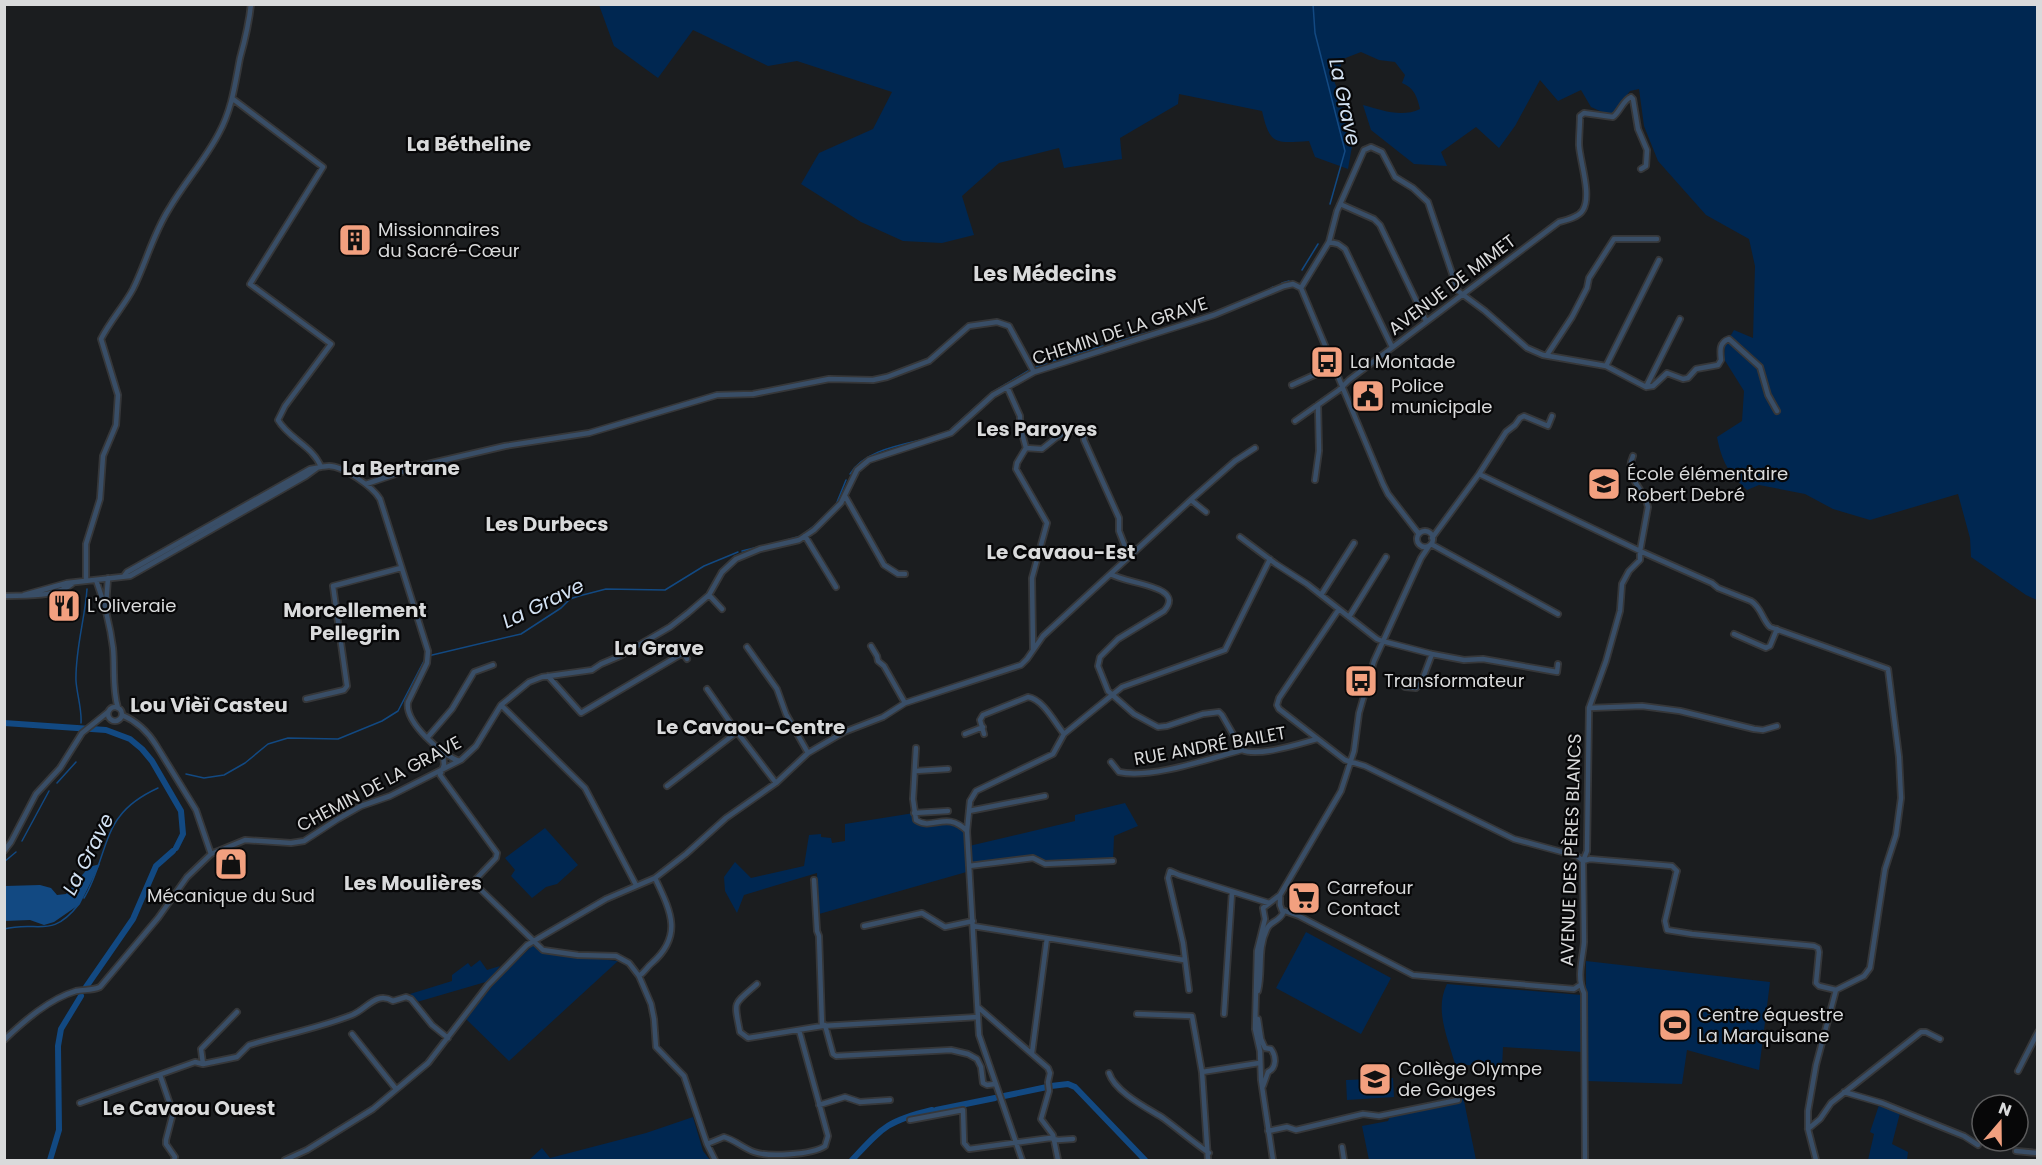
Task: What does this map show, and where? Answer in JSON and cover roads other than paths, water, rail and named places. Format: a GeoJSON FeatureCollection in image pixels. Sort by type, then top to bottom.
{"type":"FeatureCollection","features":[{"type":"Feature","properties":{"kind":"street"},"geometry":{"type":"LineString","coordinates":[[86,581],[86,544],[100,499],[103,456],[116,425],[117,395],[101,339],[131,292],[169,208],[218,135],[233,99],[249,28],[251,4]]}},
{"type":"Feature","properties":{"kind":"street","name":"AVENUE DE MIMET"},"geometry":{"type":"LineString","coordinates":[[1295,421],[1559,222],[1581,213],[1585,208],[1586,197],[1579,144],[1580,116],[1584,113],[1613,117],[1631,97],[1638,129],[1647,150],[1646,165],[1641,169]]}},
{"type":"Feature","properties":{"kind":"street"},"geometry":{"type":"LineString","coordinates":[[233,99],[323,167],[250,284],[331,344],[285,406],[278,420],[292,436],[318,458],[319,467]]}},
{"type":"Feature","properties":{"kind":"street"},"geometry":{"type":"LineString","coordinates":[[1419,534],[1383,484],[1301,288],[1329,242],[1340,204],[1366,148],[1371,147],[1382,152],[1395,177],[1417,191],[1428,202],[1458,291],[1527,348],[1547,355],[1606,366],[1646,387],[1653,386],[1667,373],[1683,379],[1688,378],[1696,369],[1718,365],[1721,360],[1719,349],[1721,344],[1729,339],[1760,367],[1768,395],[1777,411]]}},
{"type":"Feature","properties":{"kind":"street"},"geometry":{"type":"LineString","coordinates":[[1340,204],[1374,219],[1380,225],[1426,321]]}},
{"type":"Feature","properties":{"kind":"street"},"geometry":{"type":"LineString","coordinates":[[1547,355],[1572,317],[1587,288],[1589,278],[1614,239],[1657,239]]}},
{"type":"Feature","properties":{"kind":"street"},"geometry":{"type":"LineString","coordinates":[[1329,242],[1345,249],[1392,347]]}},
{"type":"Feature","properties":{"kind":"street"},"geometry":{"type":"LineString","coordinates":[[1606,366],[1659,260]]}},
{"type":"Feature","properties":{"kind":"street","name":"CHEMIN DE LA GRAVE"},"geometry":{"type":"LineString","coordinates":[[4,1041],[22,1024],[62,996],[100,987],[158,918],[187,877],[212,854],[245,840],[291,843],[304,841],[361,806],[390,796],[459,761],[476,746],[501,705],[529,682],[548,676],[592,670],[620,657],[670,627],[709,596],[722,572],[736,560],[746,554],[799,540],[805,536],[841,503],[857,470],[869,460],[951,434],[993,395],[1034,372],[1214,315],[1284,286],[1293,284],[1301,288]]}},
{"type":"Feature","properties":{"kind":"street"},"geometry":{"type":"LineString","coordinates":[[1646,387],[1680,319]]}},
{"type":"Feature","properties":{"kind":"street"},"geometry":{"type":"LineString","coordinates":[[366,484],[419,466],[505,446],[588,433],[717,395],[753,394],[829,379],[873,380],[887,377],[929,361],[969,326],[979,323],[997,322],[1009,326],[1034,372]]}},
{"type":"Feature","properties":{"kind":"street"},"geometry":{"type":"LineString","coordinates":[[1292,385],[1334,366]]}},
{"type":"Feature","properties":{"kind":"street"},"geometry":{"type":"LineString","coordinates":[[1007,387],[1020,416],[1026,448],[1016,469],[1047,524],[1032,578],[1033,649]]}},
{"type":"Feature","properties":{"kind":"street"},"geometry":{"type":"LineString","coordinates":[[1315,480],[1318,451],[1318,405]]}},
{"type":"Feature","properties":{"kind":"street"},"geometry":{"type":"LineString","coordinates":[[1263,908],[1280,895],[1341,791],[1351,762],[1364,690],[1383,641],[1421,558],[1506,432],[1522,416],[1548,426],[1552,416]]}},
{"type":"Feature","properties":{"kind":"street"},"geometry":{"type":"LineString","coordinates":[[1026,448],[1042,449],[1057,437],[1081,427],[1084,430],[1084,440],[1119,518],[1119,531],[1129,557]]}},
{"type":"Feature","properties":{"kind":"street"},"geometry":{"type":"LineString","coordinates":[[285,1161],[344,1128],[373,1108],[428,1063],[488,985],[508,963],[534,942],[606,899],[655,878],[726,818],[776,783],[808,753],[844,732],[883,717],[905,703],[1014,668],[1027,659],[1043,636],[1235,461],[1256,448]]}},
{"type":"Feature","properties":{"kind":"street","name":"AVENUE DES PÈRES BLANCS"},"geometry":{"type":"LineString","coordinates":[[1585,1161],[1584,993],[1580,986],[1581,953],[1584,942],[1583,861],[1587,851],[1589,708],[1617,621],[1622,584],[1629,571],[1640,560],[1648,507],[1647,501],[1631,476],[1629,463],[1633,456]]}},
{"type":"Feature","properties":{"kind":"street"},"geometry":{"type":"LineString","coordinates":[[4,596],[24,595],[67,583],[130,576],[319,467],[335,466],[366,484],[380,499],[429,658],[407,707],[410,718],[443,753],[459,761]]}},
{"type":"Feature","properties":{"kind":"street"},"geometry":{"type":"LineString","coordinates":[[1339,609],[1279,698],[1277,705],[1279,709],[1345,760],[1381,773],[1514,839],[1577,856],[1583,861],[1590,858],[1672,866],[1677,871],[1665,921],[1667,930],[1814,946],[1819,952],[1816,983],[1819,986],[1836,990],[1864,976],[1870,968],[1885,869],[1900,815],[1899,757],[1888,669],[1770,627],[1756,604],[1751,601],[1718,588],[1712,583],[1479,474]]}},
{"type":"Feature","properties":{"kind":"street"},"geometry":{"type":"LineString","coordinates":[[844,496],[884,565],[898,574],[905,574]]}},
{"type":"Feature","properties":{"kind":"street"},"geometry":{"type":"LineString","coordinates":[[1191,500],[1206,512]]}},
{"type":"Feature","properties":{"kind":"street"},"geometry":{"type":"LineString","coordinates":[[1419,534],[1438,530]]}},
{"type":"Feature","properties":{"kind":"street"},"geometry":{"type":"LineString","coordinates":[[1427,532],[1431,542],[1558,614]]}},
{"type":"Feature","properties":{"kind":"street"},"geometry":{"type":"LineString","coordinates":[[1419,534],[1417,541],[1420,545],[1421,558]]}},
{"type":"Feature","properties":{"kind":"street"},"geometry":{"type":"LineString","coordinates":[[805,536],[836,587]]}},
{"type":"Feature","properties":{"kind":"street"},"geometry":{"type":"LineString","coordinates":[[1240,537],[1383,641],[1464,660],[1483,659],[1557,672],[1558,664]]}},
{"type":"Feature","properties":{"kind":"street"},"geometry":{"type":"LineString","coordinates":[[1420,545],[1431,542]]}},
{"type":"Feature","properties":{"kind":"street"},"geometry":{"type":"LineString","coordinates":[[1321,595],[1354,543]]}},
{"type":"Feature","properties":{"kind":"street"},"geometry":{"type":"LineString","coordinates":[[1349,617],[1386,557]]}},
{"type":"Feature","properties":{"kind":"street"},"geometry":{"type":"LineString","coordinates":[[1022,1161],[979,1035],[967,831],[973,793],[1053,754],[1064,734],[1122,687],[1225,650],[1270,559]]}},
{"type":"Feature","properties":{"kind":"street"},"geometry":{"type":"LineString","coordinates":[[306,699],[344,690],[347,686],[333,586],[401,568]]}},
{"type":"Feature","properties":{"kind":"street"},"geometry":{"type":"LineString","coordinates":[[1111,574],[1124,581],[1158,588],[1169,599],[1164,611],[1118,639],[1100,657],[1098,666],[1112,696],[1134,714],[1158,727],[1203,714],[1219,712],[1242,750]]}},
{"type":"Feature","properties":{"kind":"street"},"geometry":{"type":"LineString","coordinates":[[105,607],[108,578]]}},
{"type":"Feature","properties":{"kind":"street"},"geometry":{"type":"LineString","coordinates":[[96,580],[105,607],[113,649],[115,698],[121,717]]}},
{"type":"Feature","properties":{"kind":"street"},"geometry":{"type":"LineString","coordinates":[[709,596],[722,609]]}},
{"type":"Feature","properties":{"kind":"street"},"geometry":{"type":"LineString","coordinates":[[1734,633],[1766,648],[1770,646],[1776,629]]}},
{"type":"Feature","properties":{"kind":"street"},"geometry":{"type":"LineString","coordinates":[[871,646],[905,703]]}},
{"type":"Feature","properties":{"kind":"street"},"geometry":{"type":"LineString","coordinates":[[747,647],[777,689],[786,714],[808,753]]}},
{"type":"Feature","properties":{"kind":"street"},"geometry":{"type":"LineString","coordinates":[[548,676],[581,713],[683,654],[687,659]]}},
{"type":"Feature","properties":{"kind":"street"},"geometry":{"type":"LineString","coordinates":[[1405,687],[1416,688],[1421,683],[1432,654]]}},
{"type":"Feature","properties":{"kind":"street"},"geometry":{"type":"LineString","coordinates":[[427,738],[452,709],[474,672],[493,665]]}},
{"type":"Feature","properties":{"kind":"street"},"geometry":{"type":"LineString","coordinates":[[707,689],[776,783]]}},
{"type":"Feature","properties":{"kind":"street"},"geometry":{"type":"LineString","coordinates":[[984,734],[980,720],[983,715],[1028,697],[1034,698],[1040,704],[1064,734]]}},
{"type":"Feature","properties":{"kind":"street"},"geometry":{"type":"LineString","coordinates":[[109,719],[115,698]]}},
{"type":"Feature","properties":{"kind":"street"},"geometry":{"type":"LineString","coordinates":[[501,705],[585,788],[636,885]]}},
{"type":"Feature","properties":{"kind":"street"},"geometry":{"type":"LineString","coordinates":[[1589,708],[1642,706],[1680,711],[1754,729],[1763,730],[1777,726]]}},
{"type":"Feature","properties":{"kind":"street"},"geometry":{"type":"LineString","coordinates":[[4,851],[36,794],[60,768],[82,733],[110,710],[118,708]]}},
{"type":"Feature","properties":{"kind":"street"},"geometry":{"type":"LineString","coordinates":[[99,721],[109,719],[116,722],[121,717]]}},
{"type":"Feature","properties":{"kind":"street"},"geometry":{"type":"LineString","coordinates":[[121,717],[132,721],[150,736],[196,810],[212,854]]}},
{"type":"Feature","properties":{"kind":"street"},"geometry":{"type":"LineString","coordinates":[[965,734],[982,727]]}},
{"type":"Feature","properties":{"kind":"street"},"geometry":{"type":"LineString","coordinates":[[667,786],[737,732]]}},
{"type":"Feature","properties":{"kind":"street","name":"RUE ANDRÉ BAILET"},"geometry":{"type":"LineString","coordinates":[[1112,762],[1119,772],[1129,774],[1182,765],[1242,750],[1248,753],[1317,739]]}},
{"type":"Feature","properties":{"kind":"street"},"geometry":{"type":"LineString","coordinates":[[916,748],[914,813],[916,820],[920,823],[956,822],[967,831]]}},
{"type":"Feature","properties":{"kind":"street"},"geometry":{"type":"LineString","coordinates":[[443,753],[444,765],[440,775],[497,853],[496,858],[476,879],[476,883],[488,898],[543,950],[555,953],[616,956],[625,960],[639,976],[651,1004],[656,1047],[684,1076],[715,1161]]}},
{"type":"Feature","properties":{"kind":"street"},"geometry":{"type":"LineString","coordinates":[[915,771],[948,769]]}},
{"type":"Feature","properties":{"kind":"street"},"geometry":{"type":"LineString","coordinates":[[969,811],[1045,796]]}},
{"type":"Feature","properties":{"kind":"street"},"geometry":{"type":"LineString","coordinates":[[914,813],[948,811]]}},
{"type":"Feature","properties":{"kind":"street"},"geometry":{"type":"LineString","coordinates":[[969,866],[1033,858],[1045,864],[1113,861]]}},
{"type":"Feature","properties":{"kind":"street"},"geometry":{"type":"LineString","coordinates":[[1189,990],[1183,943],[1168,878],[1170,871],[1270,903],[1413,975],[1574,989],[1580,986]]}},
{"type":"Feature","properties":{"kind":"street"},"geometry":{"type":"LineString","coordinates":[[639,976],[665,952],[670,933],[670,912],[655,878]]}},
{"type":"Feature","properties":{"kind":"street"},"geometry":{"type":"LineString","coordinates":[[814,880],[824,1025],[833,1054],[836,1056],[951,1050],[973,1056],[980,1063],[982,1083],[995,1084]]}},
{"type":"Feature","properties":{"kind":"street"},"geometry":{"type":"LineString","coordinates":[[1224,1014],[1232,892]]}},
{"type":"Feature","properties":{"kind":"street"},"geometry":{"type":"LineString","coordinates":[[1257,996],[1263,940],[1267,929],[1281,917],[1280,895]]}},
{"type":"Feature","properties":{"kind":"street"},"geometry":{"type":"LineString","coordinates":[[1258,901],[1263,908],[1265,919],[1257,951],[1257,1008],[1263,1050],[1260,1065],[1273,1161]]}},
{"type":"Feature","properties":{"kind":"street"},"geometry":{"type":"LineString","coordinates":[[864,926],[922,913],[945,927],[973,923],[1047,938],[1184,960]]}},
{"type":"Feature","properties":{"kind":"street"},"geometry":{"type":"LineString","coordinates":[[1265,919],[1273,922]]}},
{"type":"Feature","properties":{"kind":"street"},"geometry":{"type":"LineString","coordinates":[[1032,1053],[1047,938]]}},
{"type":"Feature","properties":{"kind":"street"},"geometry":{"type":"LineString","coordinates":[[757,984],[736,1002],[735,1006],[740,1032],[748,1038],[824,1025],[978,1017]]}},
{"type":"Feature","properties":{"kind":"street"},"geometry":{"type":"LineString","coordinates":[[1816,1161],[1808,1129],[1808,1112],[1816,1065],[1836,990]]}},
{"type":"Feature","properties":{"kind":"street"},"geometry":{"type":"LineString","coordinates":[[80,1103],[195,1062],[203,1064],[237,1057],[249,1045],[354,1014],[378,997],[387,997],[393,1001],[406,997],[411,999],[432,1025],[448,1038]]}},
{"type":"Feature","properties":{"kind":"street"},"geometry":{"type":"LineString","coordinates":[[978,1007],[1048,1068],[1049,1091],[1041,1119],[1051,1130],[1059,1161]]}},
{"type":"Feature","properties":{"kind":"street"},"geometry":{"type":"LineString","coordinates":[[203,1064],[201,1049],[237,1012]]}},
{"type":"Feature","properties":{"kind":"street"},"geometry":{"type":"LineString","coordinates":[[1137,1014],[1192,1016],[1202,1072],[1208,1161]]}},
{"type":"Feature","properties":{"kind":"street"},"geometry":{"type":"LineString","coordinates":[[707,1144],[724,1137],[759,1153],[812,1153],[825,1146],[828,1136],[799,1030]]}},
{"type":"Feature","properties":{"kind":"street"},"geometry":{"type":"LineString","coordinates":[[1808,1129],[1844,1092],[1921,1032],[1940,1039]]}},
{"type":"Feature","properties":{"kind":"street"},"geometry":{"type":"LineString","coordinates":[[2018,1071],[2037,1032]]}},
{"type":"Feature","properties":{"kind":"street"},"geometry":{"type":"LineString","coordinates":[[352,1034],[396,1089]]}},
{"type":"Feature","properties":{"kind":"street"},"geometry":{"type":"LineString","coordinates":[[1263,1050],[1272,1051],[1275,1059],[1274,1069],[1268,1072],[1263,1086]]}},
{"type":"Feature","properties":{"kind":"street"},"geometry":{"type":"LineString","coordinates":[[1202,1072],[1260,1065],[1268,1072]]}},
{"type":"Feature","properties":{"kind":"street"},"geometry":{"type":"LineString","coordinates":[[1108,1073],[1111,1081],[1209,1153]]}},
{"type":"Feature","properties":{"kind":"street"},"geometry":{"type":"LineString","coordinates":[[160,1075],[174,1113],[166,1140],[166,1144],[175,1156],[174,1161]]}},
{"type":"Feature","properties":{"kind":"street"},"geometry":{"type":"LineString","coordinates":[[1844,1092],[1882,1103],[1970,1140]]}},
{"type":"Feature","properties":{"kind":"street"},"geometry":{"type":"LineString","coordinates":[[819,1105],[845,1097],[860,1102],[890,1100]]}},
{"type":"Feature","properties":{"kind":"street"},"geometry":{"type":"LineString","coordinates":[[1268,1131],[1287,1127],[1296,1130],[1363,1114],[1379,1116],[1458,1100]]}},
{"type":"Feature","properties":{"kind":"street"},"geometry":{"type":"LineString","coordinates":[[910,1120],[963,1110],[966,1147],[969,1149],[1016,1141],[1054,1139],[1072,1141],[1073,1139]]}},
{"type":"Feature","properties":{"kind":"street"},"geometry":{"type":"LineString","coordinates":[[1342,1147],[1344,1161]]}},
{"type":"Feature","properties":{"kind":"waterway","name":"La Grave"},"geometry":{"type":"LineString","coordinates":[[1313,4],[1315,33],[1345,151],[1330,204]]}},
{"type":"Feature","properties":{"kind":"waterway","name":"La Grave"},"geometry":{"type":"LineString","coordinates":[[1302,270],[1318,244]]}},
{"type":"Feature","properties":{"kind":"waterway","name":"La Grave"},"geometry":{"type":"LineString","coordinates":[[1282,283],[1289,281]]}},
{"type":"Feature","properties":{"kind":"waterway","name":"La Grave"},"geometry":{"type":"LineString","coordinates":[[1266,291],[1273,287]]}},
{"type":"Feature","properties":{"kind":"waterway","name":"La Grave"},"geometry":{"type":"LineString","coordinates":[[1217,311],[1244,300]]}},
{"type":"Feature","properties":{"kind":"waterway","name":"La Grave"},"geometry":{"type":"LineString","coordinates":[[1163,329],[1211,313]]}},
{"type":"Feature","properties":{"kind":"waterway","name":"La Grave"},"geometry":{"type":"LineString","coordinates":[[1116,342],[1157,330]]}},
{"type":"Feature","properties":{"kind":"waterway","name":"La Grave"},"geometry":{"type":"LineString","coordinates":[[1052,361],[1103,346]]}},
{"type":"Feature","properties":{"kind":"waterway","name":"La Grave"},"geometry":{"type":"LineString","coordinates":[[1036,367],[1047,364]]}},
{"type":"Feature","properties":{"kind":"waterway","name":"La Grave"},"geometry":{"type":"LineString","coordinates":[[952,428],[991,393],[1028,371]]}},
{"type":"Feature","properties":{"kind":"waterway","name":"La Grave"},"geometry":{"type":"LineString","coordinates":[[850,474],[856,466],[873,454],[925,439]]}},
{"type":"Feature","properties":{"kind":"waterway","name":"La Grave"},"geometry":{"type":"LineString","coordinates":[[835,507],[846,480]]}},
{"type":"Feature","properties":{"kind":"waterway","name":"La Grave"},"geometry":{"type":"LineString","coordinates":[[769,545],[801,536],[820,521]]}},
{"type":"Feature","properties":{"kind":"waterway","name":"La Grave"},"geometry":{"type":"LineString","coordinates":[[742,551],[758,547]]}},
{"type":"Feature","properties":{"kind":"waterway","name":"La Grave"},"geometry":{"type":"LineString","coordinates":[[428,656],[521,634],[561,608],[570,599],[579,596],[606,589],[665,590],[704,566],[738,552]]}},
{"type":"Feature","properties":{"kind":"waterway"},"geometry":{"type":"LineString","coordinates":[[81,723],[76,669],[87,589]]}},
{"type":"Feature","properties":{"kind":"waterway","name":"La Grave"},"geometry":{"type":"LineString","coordinates":[[186,774],[204,778],[224,775],[245,763],[268,744],[288,738],[338,739],[382,721],[398,711],[425,659]]}},
{"type":"Feature","properties":{"kind":"waterway"},"geometry":{"type":"LineString","coordinates":[[4,723],[106,730],[130,739],[152,761],[181,811],[183,834],[176,848]]}},
{"type":"Feature","properties":{"kind":"waterway"},"geometry":{"type":"LineString","coordinates":[[57,783],[76,762]]}},
{"type":"Feature","properties":{"kind":"waterway","name":"La Grave"},"geometry":{"type":"LineString","coordinates":[[84,898],[115,824],[133,803],[158,788]]}},
{"type":"Feature","properties":{"kind":"waterway"},"geometry":{"type":"LineString","coordinates":[[22,841],[49,791]]}},
{"type":"Feature","properties":{"kind":"waterway"},"geometry":{"type":"LineString","coordinates":[[86,987],[133,919],[156,866],[173,851]]}},
{"type":"Feature","properties":{"kind":"waterway"},"geometry":{"type":"LineString","coordinates":[[4,862],[16,852]]}},
{"type":"Feature","properties":{"kind":"waterway","name":"La Grave"},"geometry":{"type":"LineString","coordinates":[[4,929],[52,925],[60,922],[79,904]]}},
{"type":"Feature","properties":{"kind":"waterway"},"geometry":{"type":"LineString","coordinates":[[50,1160],[59,1130],[58,1046],[61,1029],[81,996]]}},
{"type":"Feature","properties":{"kind":"waterway"},"geometry":{"type":"LineString","coordinates":[[1051,1086],[1068,1084],[1075,1087],[1145,1160]]}},
{"type":"Feature","properties":{"kind":"waterway"},"geometry":{"type":"LineString","coordinates":[[1004,1096],[1047,1087]]}},
{"type":"Feature","properties":{"kind":"waterway"},"geometry":{"type":"LineString","coordinates":[[936,1110],[995,1098]]}},
{"type":"Feature","properties":{"kind":"waterway"},"geometry":{"type":"LineString","coordinates":[[852,1160],[887,1127],[905,1118],[932,1110]]}},
{"type":"Feature","properties":{"kind":"place","name":"Missionnaires du Sacré-Cœur"},"geometry":{"type":"Point","coordinates":[355,240]}},
{"type":"Feature","properties":{"kind":"place","name":"La Montade"},"geometry":{"type":"Point","coordinates":[1327,362]}},
{"type":"Feature","properties":{"kind":"place","name":"Police municipale"},"geometry":{"type":"Point","coordinates":[1368,396]}},
{"type":"Feature","properties":{"kind":"place","name":"École élémentaire Robert Debré"},"geometry":{"type":"Point","coordinates":[1604,484]}},
{"type":"Feature","properties":{"kind":"place","name":"L'Oliveraie"},"geometry":{"type":"Point","coordinates":[64,606]}},
{"type":"Feature","properties":{"kind":"place","name":"Transformateur"},"geometry":{"type":"Point","coordinates":[1361,681]}},
{"type":"Feature","properties":{"kind":"place","name":"Mécanique du Sud"},"geometry":{"type":"Point","coordinates":[231,864]}},
{"type":"Feature","properties":{"kind":"place","name":"Carrefour Contact"},"geometry":{"type":"Point","coordinates":[1304,898]}},
{"type":"Feature","properties":{"kind":"place","name":"Centre équestre La Marquisane"},"geometry":{"type":"Point","coordinates":[1675,1025]}},
{"type":"Feature","properties":{"kind":"place","name":"Collège Olympe de Gouges"},"geometry":{"type":"Point","coordinates":[1375,1079]}},
{"type":"Feature","properties":{"kind":"district","name":"La Bétheline"},"geometry":{"type":"Point","coordinates":[469,144]}},
{"type":"Feature","properties":{"kind":"district","name":"Les Médecins"},"geometry":{"type":"Point","coordinates":[1045,274]}},
{"type":"Feature","properties":{"kind":"district","name":"Les Paroyes"},"geometry":{"type":"Point","coordinates":[1037,429]}},
{"type":"Feature","properties":{"kind":"district","name":"La Bertrane"},"geometry":{"type":"Point","coordinates":[401,468]}},
{"type":"Feature","properties":{"kind":"district","name":"Les Durbecs"},"geometry":{"type":"Point","coordinates":[547,524]}},
{"type":"Feature","properties":{"kind":"district","name":"Le Cavaou-Est"},"geometry":{"type":"Point","coordinates":[1061,552]}},
{"type":"Feature","properties":{"kind":"district","name":"Morcellement Pellegrin"},"geometry":{"type":"Point","coordinates":[355,622]}},
{"type":"Feature","properties":{"kind":"district","name":"La Grave"},"geometry":{"type":"Point","coordinates":[659,648]}},
{"type":"Feature","properties":{"kind":"district","name":"Lou Vièï Casteu"},"geometry":{"type":"Point","coordinates":[209,705]}},
{"type":"Feature","properties":{"kind":"district","name":"Le Cavaou-Centre"},"geometry":{"type":"Point","coordinates":[751,727]}},
{"type":"Feature","properties":{"kind":"district","name":"Les Moulières"},"geometry":{"type":"Point","coordinates":[413,883]}},
{"type":"Feature","properties":{"kind":"district","name":"Le Cavaou Ouest"},"geometry":{"type":"Point","coordinates":[189,1108]}}]}
